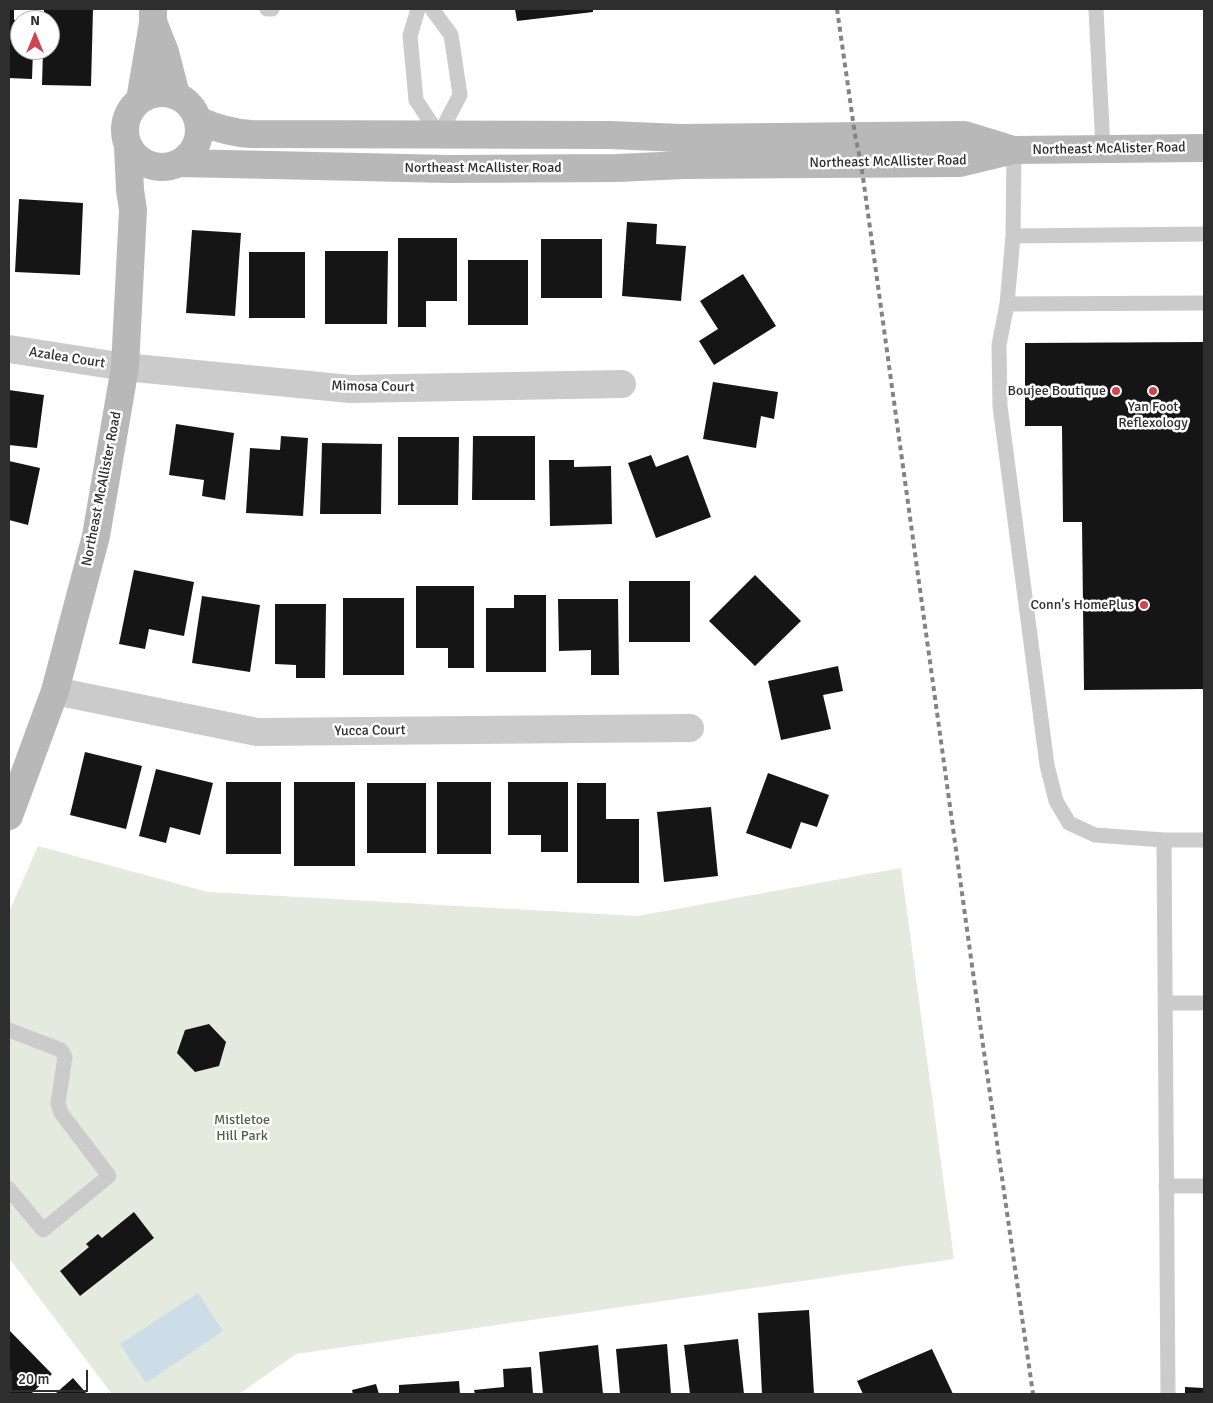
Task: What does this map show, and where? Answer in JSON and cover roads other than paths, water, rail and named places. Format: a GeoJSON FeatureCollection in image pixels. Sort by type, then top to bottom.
{"type":"FeatureCollection","features":[{"type":"Feature","properties":{"kind":"street"},"geometry":{"type":"LineString","coordinates":[[153,16],[176,95]]}},
{"type":"Feature","properties":{"kind":"street"},"geometry":{"type":"LineString","coordinates":[[140,100],[153,16]]}},
{"type":"Feature","properties":{"kind":"street"},"geometry":{"type":"LineString","coordinates":[[133,210],[176,165],[190,155],[197,145],[200,133],[199,121],[194,110],[186,101],[176,95],[164,93],[151,94],[140,100],[131,109],[125,121],[124,134],[128,147],[136,157],[147,165],[158,168],[176,165]]}},
{"type":"Feature","properties":{"kind":"street","name":"Northeast McAllister Road"},"geometry":{"type":"LineString","coordinates":[[199,121],[218,129],[240,134],[610,135],[680,138],[964,135],[1014,150]]}},
{"type":"Feature","properties":{"kind":"street","name":"Northeast McAllister Road"},"geometry":{"type":"LineString","coordinates":[[9,816],[54,691],[96,536],[125,367],[133,210],[128,147]]}},
{"type":"Feature","properties":{"kind":"street","name":"Northeast McAlister Road"},"geometry":{"type":"LineString","coordinates":[[1014,150],[1204,148]]}},
{"type":"Feature","properties":{"kind":"street","name":"Northeast McAllister Road"},"geometry":{"type":"LineString","coordinates":[[176,165],[449,169],[960,163],[1014,150]]}},
{"type":"Feature","properties":{"kind":"street","name":"Azalea Court"},"geometry":{"type":"LineString","coordinates":[[9,349],[125,367]]}},
{"type":"Feature","properties":{"kind":"street","name":"Mimosa Court"},"geometry":{"type":"LineString","coordinates":[[125,367],[350,389],[622,384]]}},
{"type":"Feature","properties":{"kind":"street","name":"Yucca Court"},"geometry":{"type":"LineString","coordinates":[[54,691],[257,732],[690,728]]}},
{"type":"Feature","properties":{"kind":"lane"},"geometry":{"type":"LineString","coordinates":[[267,9],[272,9]]}},
{"type":"Feature","properties":{"kind":"lane"},"geometry":{"type":"LineString","coordinates":[[418,9],[410,36],[416,100],[439,135],[460,95],[451,35],[432,9]]}},
{"type":"Feature","properties":{"kind":"lane"},"geometry":{"type":"LineString","coordinates":[[1096,9],[1103,149]]}},
{"type":"Feature","properties":{"kind":"lane"},"geometry":{"type":"LineString","coordinates":[[1014,150],[1013,236],[1007,304],[999,345],[1000,406],[1046,755],[1056,801],[1069,823],[1095,835],[1164,840],[1204,840]]}},
{"type":"Feature","properties":{"kind":"lane"},"geometry":{"type":"LineString","coordinates":[[1013,236],[1204,234]]}},
{"type":"Feature","properties":{"kind":"lane"},"geometry":{"type":"LineString","coordinates":[[1007,304],[1204,303]]}},
{"type":"Feature","properties":{"kind":"lane"},"geometry":{"type":"LineString","coordinates":[[1164,840],[1168,1394]]}},
{"type":"Feature","properties":{"kind":"lane"},"geometry":{"type":"LineString","coordinates":[[1165,1002],[1204,1002]]}},
{"type":"Feature","properties":{"kind":"lane"},"geometry":{"type":"LineString","coordinates":[[9,1030],[61,1050],[65,1057],[58,1103],[61,1113],[109,1176],[43,1230],[9,1189]]}},
{"type":"Feature","properties":{"kind":"lane"},"geometry":{"type":"LineString","coordinates":[[1166,1186],[1204,1186]]}},
{"type":"Feature","properties":{"kind":"water"},"geometry":{"type":"Polygon","coordinates":[[[198,1293],[223,1331],[146,1383],[120,1344],[198,1293]]]}},
{"type":"Feature","properties":{"kind":"railway"},"geometry":{"type":"LineString","coordinates":[[837,9],[855,135],[861,163],[1033,1394]]}},
{"type":"Feature","properties":{"kind":"place","name":"Boujee Boutique"},"geometry":{"type":"Point","coordinates":[1116,391]}},
{"type":"Feature","properties":{"kind":"place","name":"Yan Foot Reflexology"},"geometry":{"type":"Point","coordinates":[1153,391]}},
{"type":"Feature","properties":{"kind":"place","name":"Conn's HomePlus"},"geometry":{"type":"Point","coordinates":[1144,605]}},
{"type":"Feature","properties":{"kind":"park label","name":"Mistletoe Hill Park"},"geometry":{"type":"Point","coordinates":[242,1128]}}]}
